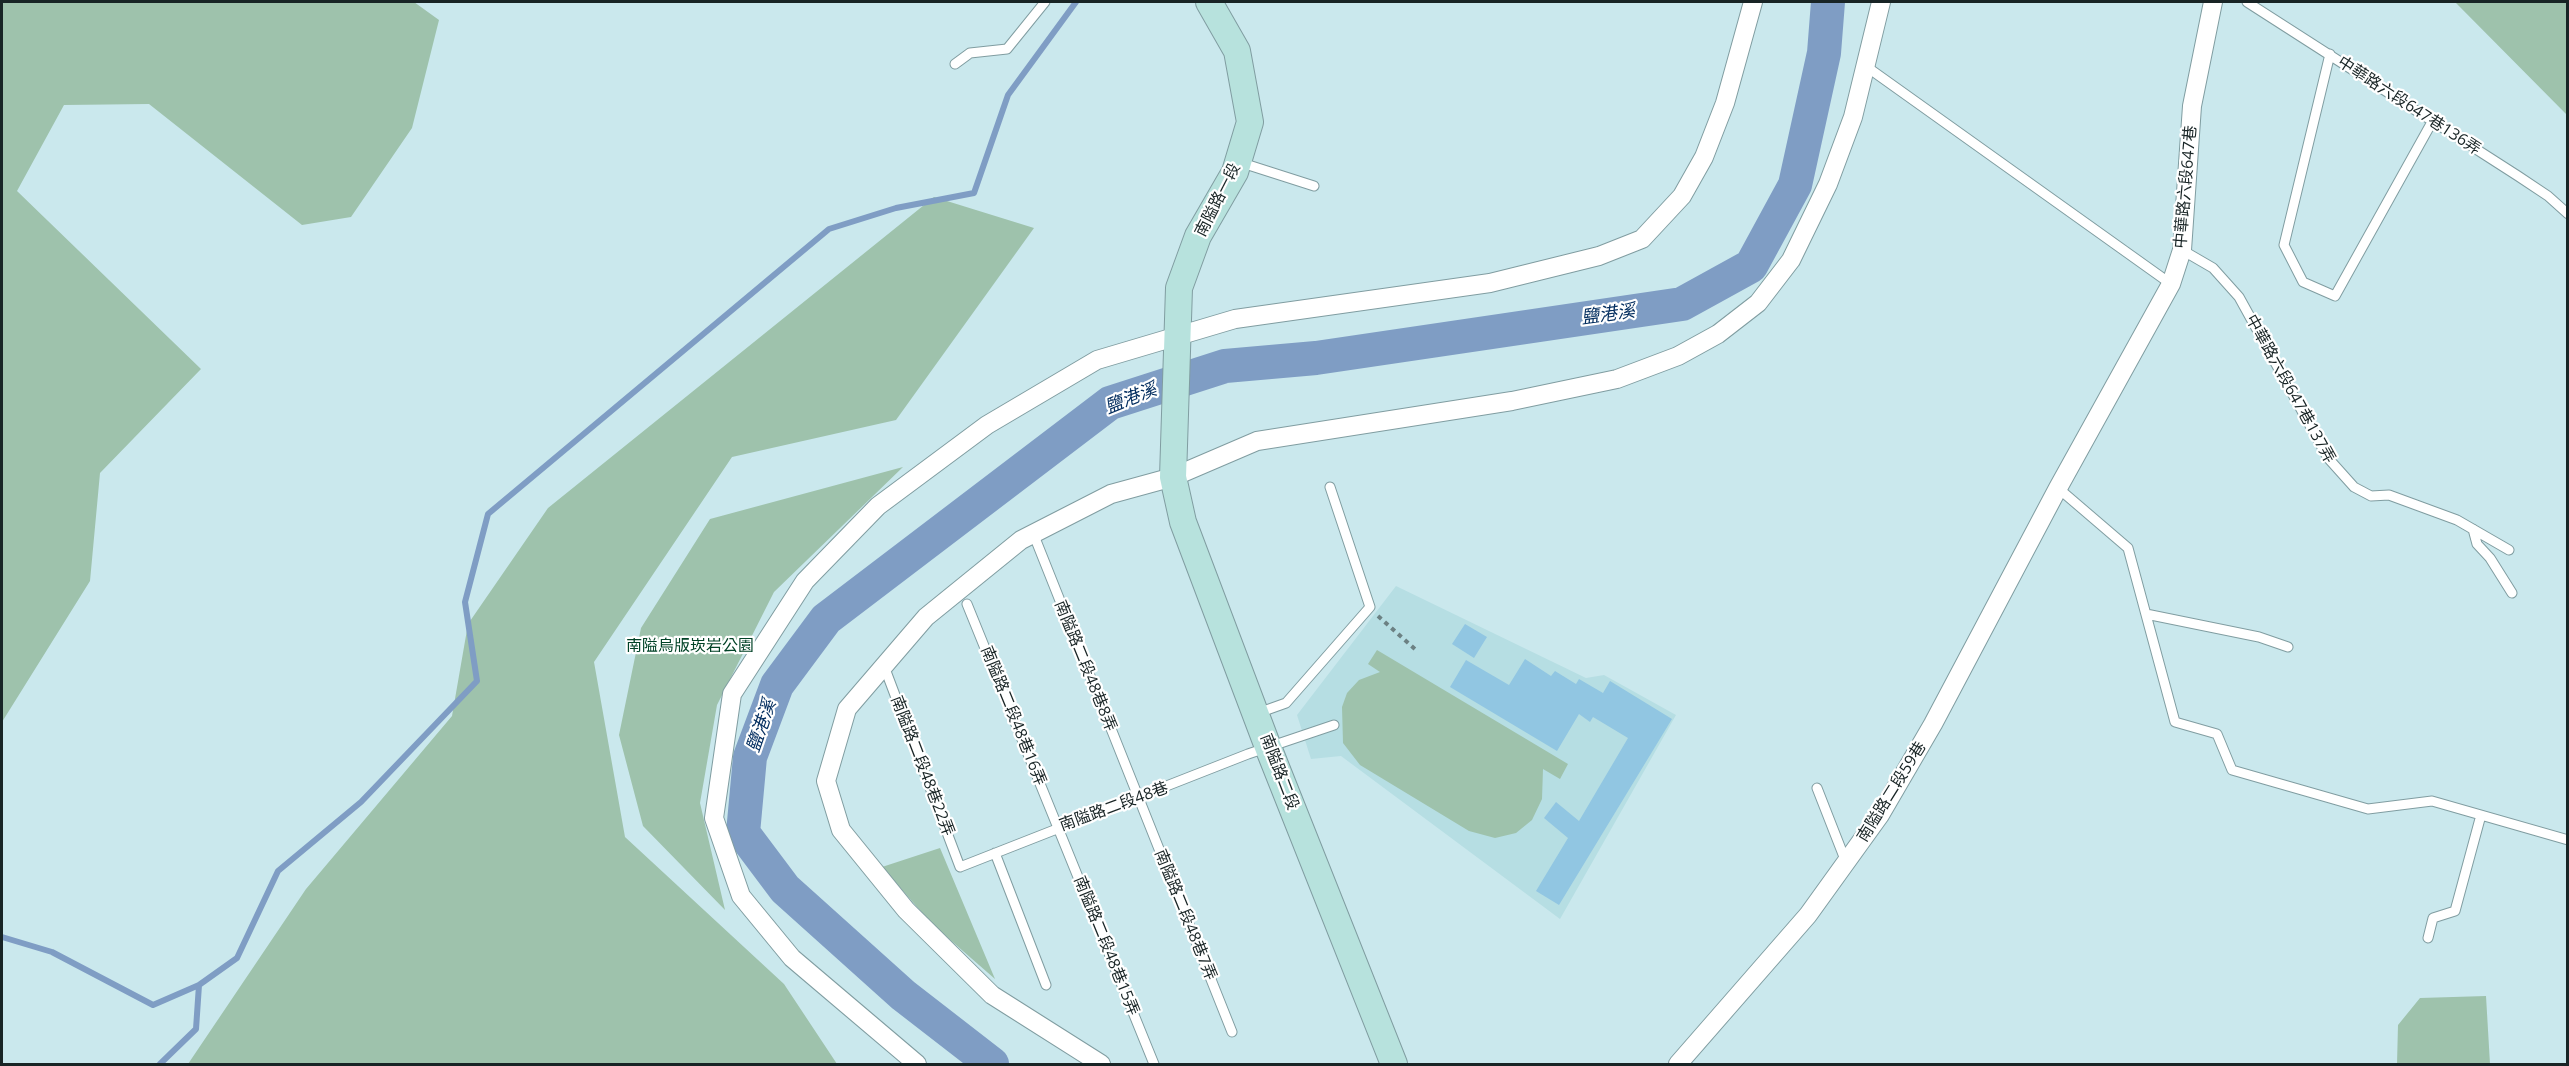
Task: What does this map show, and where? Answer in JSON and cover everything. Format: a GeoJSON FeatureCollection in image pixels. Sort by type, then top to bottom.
{"type":"FeatureCollection","features":[{"type":"Feature","properties":{"kind":"street","name":"南隘路一段"},"geometry":{"type":"LineString","coordinates":[[1173,477],[1179,288],[1198,236],[1235,172],[1250,122],[1237,51],[1209,2]]}},
{"type":"Feature","properties":{"kind":"street"},"geometry":{"type":"LineString","coordinates":[[917,1065],[792,958],[741,896],[714,818],[732,694],[805,581],[878,506],[987,425],[1097,360],[1235,319],[1490,283],[1599,256],[1642,239],[1682,196],[1704,157],[1725,103],[1753,2]]}},
{"type":"Feature","properties":{"kind":"street"},"geometry":{"type":"LineString","coordinates":[[1101,1065],[992,995],[906,910],[842,830],[826,781],[847,709],[926,617],[1033,533],[1111,494],[1173,477],[1257,441],[1512,401],[1617,379],[1678,356],[1718,334],[1758,303],[1791,260],[1828,184],[1853,117],[1881,2]]}},
{"type":"Feature","properties":{"kind":"street","name":"中華路六段647巷"},"geometry":{"type":"LineString","coordinates":[[2058,488],[2171,284],[2182,250],[2192,106],[2213,2]]}},
{"type":"Feature","properties":{"kind":"street","name":"南隘路二段"},"geometry":{"type":"LineString","coordinates":[[1173,477],[1183,522],[1268,747],[1394,1065]]}},
{"type":"Feature","properties":{"kind":"street","name":"南隘路二段59巷"},"geometry":{"type":"LineString","coordinates":[[1678,1065],[1808,915],[1880,815],[1933,724],[2058,488]]}},
{"type":"Feature","properties":{"kind":"lane"},"geometry":{"type":"LineString","coordinates":[[955,64],[970,52],[1007,49],[1045,2]]}},
{"type":"Feature","properties":{"kind":"lane","name":"中華路六段647巷136弄"},"geometry":{"type":"LineString","coordinates":[[2247,2],[2548,196],[2568,214]]}},
{"type":"Feature","properties":{"kind":"lane"},"geometry":{"type":"LineString","coordinates":[[2330,54],[2283,245],[2302,282],[2335,296],[2433,122]]}},
{"type":"Feature","properties":{"kind":"lane"},"geometry":{"type":"LineString","coordinates":[[1867,67],[2171,284]]}},
{"type":"Feature","properties":{"kind":"lane"},"geometry":{"type":"LineString","coordinates":[[1238,162],[1314,186]]}},
{"type":"Feature","properties":{"kind":"lane","name":"中華路六段647巷137弄"},"geometry":{"type":"LineString","coordinates":[[2182,250],[2212,267],[2240,297],[2328,458],[2354,487],[2371,496],[2389,495],[2457,520],[2510,550]]}},
{"type":"Feature","properties":{"kind":"lane"},"geometry":{"type":"LineString","coordinates":[[1256,714],[1286,703],[1370,607],[1330,487]]}},
{"type":"Feature","properties":{"kind":"lane"},"geometry":{"type":"LineString","coordinates":[[2058,488],[2128,548],[2175,722],[2217,734],[2232,770],[2368,809],[2432,801],[2568,840]]}},
{"type":"Feature","properties":{"kind":"lane"},"geometry":{"type":"LineString","coordinates":[[2473,529],[2477,544],[2490,558],[2512,593]]}},
{"type":"Feature","properties":{"kind":"lane","name":"南隘路二段48巷8弄"},"geometry":{"type":"LineString","coordinates":[[1033,533],[1138,799]]}},
{"type":"Feature","properties":{"kind":"lane","name":"南隘路二段48巷16弄"},"geometry":{"type":"LineString","coordinates":[[967,604],[1059,827]]}},
{"type":"Feature","properties":{"kind":"lane"},"geometry":{"type":"LineString","coordinates":[[2146,614],[2259,637],[2288,647]]}},
{"type":"Feature","properties":{"kind":"lane","name":"南隘路二段48巷22弄"},"geometry":{"type":"LineString","coordinates":[[884,666],[960,867]]}},
{"type":"Feature","properties":{"kind":"lane","name":"南隘路二段48巷"},"geometry":{"type":"LineString","coordinates":[[960,867],[1268,747],[1334,725]]}},
{"type":"Feature","properties":{"kind":"lane"},"geometry":{"type":"LineString","coordinates":[[1817,788],[1846,864]]}},
{"type":"Feature","properties":{"kind":"lane","name":"南隘路二段48巷7弄"},"geometry":{"type":"LineString","coordinates":[[1138,799],[1232,1032]]}},
{"type":"Feature","properties":{"kind":"lane"},"geometry":{"type":"LineString","coordinates":[[2428,938],[2433,918],[2456,911],[2481,815]]}},
{"type":"Feature","properties":{"kind":"lane","name":"南隘路二段48巷15弄"},"geometry":{"type":"LineString","coordinates":[[1059,827],[1154,1065]]}},
{"type":"Feature","properties":{"kind":"lane"},"geometry":{"type":"LineString","coordinates":[[994,852],[1046,985]]}},
{"type":"Feature","properties":{"kind":"path"},"geometry":{"type":"LineString","coordinates":[[1370,607],[1416,650]]}},
{"type":"Feature","properties":{"kind":"shaded area"},"geometry":{"type":"Polygon","coordinates":[[[1396,586],[1586,678],[1604,675],[1676,715],[1560,919],[1341,756],[1311,759],[1297,715],[1396,586]]]}},
{"type":"Feature","properties":{"kind":"green space"},"geometry":{"type":"Polygon","coordinates":[[[2,2],[414,2],[439,20],[412,128],[351,217],[302,225],[149,104],[64,105],[17,191],[201,369],[100,473],[90,581],[2,722],[2,2]]]}},
{"type":"Feature","properties":{"kind":"green space"},"geometry":{"type":"Polygon","coordinates":[[[2455,2],[2567,2],[2567,115],[2455,2]]]}},
{"type":"Feature","properties":{"kind":"green space"},"geometry":{"type":"Polygon","coordinates":[[[934,197],[1034,228],[896,420],[732,457],[594,662],[625,837],[784,984],[837,1064],[188,1064],[306,889],[452,716],[468,624],[548,508],[934,197]]]}},
{"type":"Feature","properties":{"kind":"green space","name":"南隘烏版崁岩公園"},"geometry":{"type":"Polygon","coordinates":[[[903,467],[774,592],[717,705],[700,803],[725,910],[643,826],[619,735],[641,628],[710,519],[903,467]]]}},
{"type":"Feature","properties":{"kind":"green space"},"geometry":{"type":"Polygon","coordinates":[[[1377,650],[1568,764],[1560,779],[1543,769],[1542,799],[1532,820],[1516,833],[1495,838],[1469,831],[1360,765],[1343,743],[1342,707],[1347,693],[1359,680],[1380,672],[1368,664],[1377,650]]]}},
{"type":"Feature","properties":{"kind":"green space"},"geometry":{"type":"Polygon","coordinates":[[[940,848],[995,979],[932,924],[882,867],[940,848]]]}},
{"type":"Feature","properties":{"kind":"green space"},"geometry":{"type":"Polygon","coordinates":[[[2486,996],[2490,1064],[2397,1064],[2398,1025],[2420,998],[2486,996]]]}},
{"type":"Feature","properties":{"kind":"building"},"geometry":{"type":"Polygon","coordinates":[[[1465,624],[1487,637],[1474,658],[1452,644],[1465,624]]]}},
{"type":"Feature","properties":{"kind":"building"},"geometry":{"type":"Polygon","coordinates":[[[1525,659],[1551,676],[1555,671],[1576,684],[1579,679],[1603,693],[1610,681],[1672,719],[1559,905],[1536,891],[1568,838],[1544,818],[1556,802],[1579,821],[1628,738],[1593,717],[1590,722],[1579,714],[1557,751],[1450,687],[1466,660],[1509,685],[1525,659]]]}},
{"type":"Feature","properties":{"kind":"waterway"},"geometry":{"type":"LineString","coordinates":[[2,937],[52,952],[153,1005],[199,985],[237,958],[278,871],[361,802],[477,681],[465,602],[488,514],[829,229],[896,208],[974,193],[1008,95],[1076,2]]}},
{"type":"Feature","properties":{"kind":"waterway","name":"鹽港溪"},"geometry":{"type":"LineString","coordinates":[[992,1064],[903,995],[785,889],[743,833],[750,757],[777,685],[826,619],[1110,403],[1225,366],[1316,358],[1682,304],[1751,266],[1795,185],[1824,53],[1828,2]]}},
{"type":"Feature","properties":{"kind":"waterway"},"geometry":{"type":"LineString","coordinates":[[160,1064],[196,1029],[199,985]]}}]}
